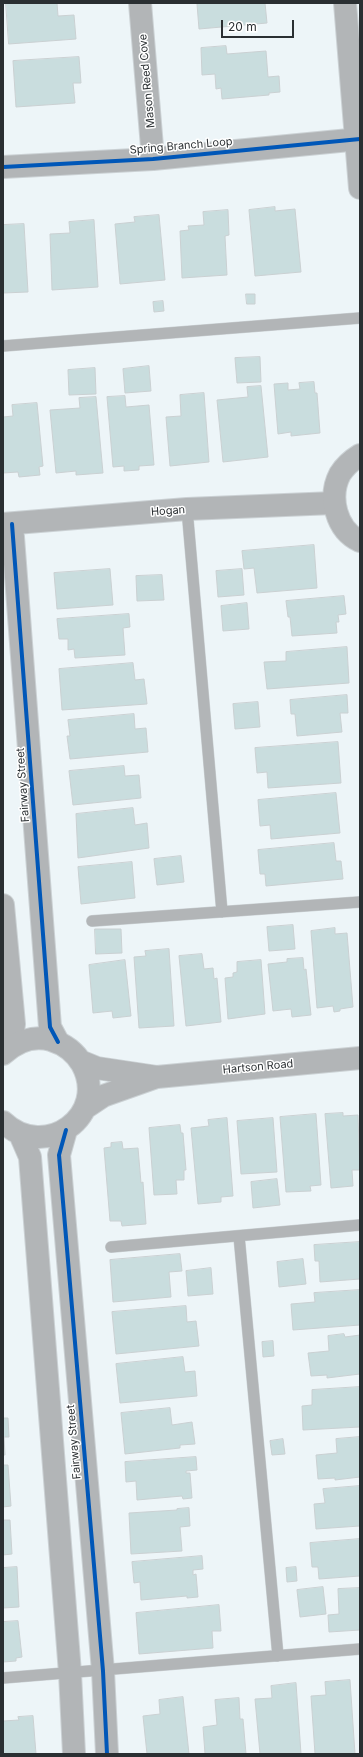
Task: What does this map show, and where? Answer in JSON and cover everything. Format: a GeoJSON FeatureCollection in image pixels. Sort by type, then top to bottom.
{"type":"FeatureCollection","features":[{"type":"Feature","properties":{"kind":"street","name":"Mason Reed Cove"},"geometry":{"type":"LineString","coordinates":[[140,3],[153,159]]}},
{"type":"Feature","properties":{"kind":"street"},"geometry":{"type":"LineString","coordinates":[[345,3],[358,139],[360,188]]}},
{"type":"Feature","properties":{"kind":"street","name":"Spring Branch Loop"},"geometry":{"type":"LineString","coordinates":[[3,167],[153,159],[358,139]]}},
{"type":"Feature","properties":{"kind":"street"},"geometry":{"type":"LineString","coordinates":[[360,455],[350,462],[340,474],[335,488],[334,503],[338,517],[346,530],[360,541]]}},
{"type":"Feature","properties":{"kind":"street","name":"Hogan"},"geometry":{"type":"LineString","coordinates":[[8,524],[187,509],[334,503]]}},
{"type":"Feature","properties":{"kind":"street","name":"Fairway Street"},"geometry":{"type":"LineString","coordinates":[[8,524],[50,1027],[58,1042]]}},
{"type":"Feature","properties":{"kind":"street"},"geometry":{"type":"LineString","coordinates":[[3,905],[14,1024],[7,1050]]}},
{"type":"Feature","properties":{"kind":"street"},"geometry":{"type":"LineString","coordinates":[[7,1050],[20,1042],[34,1039],[58,1042],[74,1053],[80,1061],[88,1079],[88,1098],[85,1108],[80,1116],[66,1130],[48,1137],[29,1137],[7,1126]]}},
{"type":"Feature","properties":{"kind":"street","name":"Hartson Road"},"geometry":{"type":"LineString","coordinates":[[80,1061],[97,1068],[157,1076],[360,1058]]}},
{"type":"Feature","properties":{"kind":"street","name":"Hartson Road"},"geometry":{"type":"LineString","coordinates":[[85,1108],[103,1096],[157,1076]]}},
{"type":"Feature","properties":{"kind":"street","name":"Fairway Street"},"geometry":{"type":"LineString","coordinates":[[7,1126],[30,1157],[70,1673],[74,1754]]}},
{"type":"Feature","properties":{"kind":"street","name":"Fairway Street"},"geometry":{"type":"LineString","coordinates":[[66,1130],[59,1155],[103,1671],[107,1754]]}},
{"type":"Feature","properties":{"kind":"lane"},"geometry":{"type":"LineString","coordinates":[[3,346],[360,318]]}},
{"type":"Feature","properties":{"kind":"lane"},"geometry":{"type":"LineString","coordinates":[[187,509],[222,912]]}},
{"type":"Feature","properties":{"kind":"lane"},"geometry":{"type":"LineString","coordinates":[[92,921],[360,902]]}},
{"type":"Feature","properties":{"kind":"lane"},"geometry":{"type":"LineString","coordinates":[[111,1247],[360,1225]]}},
{"type":"Feature","properties":{"kind":"lane"},"geometry":{"type":"LineString","coordinates":[[239,1236],[278,1656]]}},
{"type":"Feature","properties":{"kind":"lane"},"geometry":{"type":"LineString","coordinates":[[3,1678],[360,1649]]}},
{"type":"Feature","properties":{"kind":"building"},"geometry":{"type":"Polygon","coordinates":[[[6,3],[57,3],[58,16],[74,15],[76,39],[9,44],[6,3]]]}},
{"type":"Feature","properties":{"kind":"building"},"geometry":{"type":"Polygon","coordinates":[[[265,3],[267,23],[199,29],[197,4],[265,3]]]}},
{"type":"Feature","properties":{"kind":"building"},"geometry":{"type":"Polygon","coordinates":[[[226,46],[227,54],[266,51],[268,77],[279,76],[280,92],[269,93],[269,95],[222,99],[221,88],[216,89],[215,74],[202,75],[201,48],[226,46]]]}},
{"type":"Feature","properties":{"kind":"building"},"geometry":{"type":"Polygon","coordinates":[[[79,57],[81,83],[73,83],[75,103],[16,107],[13,61],[79,57]]]}},
{"type":"Feature","properties":{"kind":"building"},"geometry":{"type":"Polygon","coordinates":[[[275,207],[275,211],[295,209],[301,272],[255,276],[249,210],[275,207]]]}},
{"type":"Feature","properties":{"kind":"building"},"geometry":{"type":"Polygon","coordinates":[[[228,210],[229,235],[225,236],[227,275],[182,278],[180,231],[189,230],[188,226],[204,225],[203,212],[228,210]]]}},
{"type":"Feature","properties":{"kind":"building"},"geometry":{"type":"Polygon","coordinates":[[[159,215],[165,280],[120,284],[115,224],[135,222],[134,217],[159,215]]]}},
{"type":"Feature","properties":{"kind":"building"},"geometry":{"type":"Polygon","coordinates":[[[94,220],[98,287],[52,290],[50,234],[70,233],[69,222],[94,220]]]}},
{"type":"Feature","properties":{"kind":"building"},"geometry":{"type":"Polygon","coordinates":[[[24,224],[28,292],[3,293],[3,225],[24,224]]]}},
{"type":"Feature","properties":{"kind":"building"},"geometry":{"type":"Polygon","coordinates":[[[246,294],[255,294],[255,304],[247,304],[246,294]]]}},
{"type":"Feature","properties":{"kind":"building"},"geometry":{"type":"Polygon","coordinates":[[[163,301],[164,311],[154,312],[153,302],[163,301]]]}},
{"type":"Feature","properties":{"kind":"building"},"geometry":{"type":"Polygon","coordinates":[[[260,357],[261,382],[237,383],[235,358],[260,357]]]}},
{"type":"Feature","properties":{"kind":"building"},"geometry":{"type":"Polygon","coordinates":[[[149,366],[151,391],[125,393],[123,369],[149,366]]]}},
{"type":"Feature","properties":{"kind":"building"},"geometry":{"type":"Polygon","coordinates":[[[95,368],[96,394],[69,395],[68,370],[95,368]]]}},
{"type":"Feature","properties":{"kind":"building"},"geometry":{"type":"Polygon","coordinates":[[[314,382],[315,393],[317,393],[320,433],[291,436],[291,432],[278,434],[274,384],[288,383],[288,390],[300,389],[299,383],[314,382]]]}},
{"type":"Feature","properties":{"kind":"building"},"geometry":{"type":"Polygon","coordinates":[[[261,386],[268,457],[223,462],[217,400],[248,397],[247,387],[261,386]]]}},
{"type":"Feature","properties":{"kind":"building"},"geometry":{"type":"Polygon","coordinates":[[[204,393],[209,462],[170,466],[166,417],[181,416],[180,395],[204,393]]]}},
{"type":"Feature","properties":{"kind":"building"},"geometry":{"type":"Polygon","coordinates":[[[125,396],[126,407],[149,405],[154,465],[139,466],[139,470],[124,471],[124,466],[113,467],[107,397],[125,396]]]}},
{"type":"Feature","properties":{"kind":"building"},"geometry":{"type":"Polygon","coordinates":[[[96,397],[103,473],[76,475],[76,471],[56,473],[50,410],[80,408],[79,398],[96,397]]]}},
{"type":"Feature","properties":{"kind":"building"},"geometry":{"type":"Polygon","coordinates":[[[37,403],[43,466],[39,467],[40,475],[19,477],[18,472],[3,473],[3,417],[13,416],[12,405],[37,403]]]}},
{"type":"Feature","properties":{"kind":"building"},"geometry":{"type":"Polygon","coordinates":[[[314,545],[317,588],[257,593],[254,568],[244,569],[242,551],[314,545]]]}},
{"type":"Feature","properties":{"kind":"building"},"geometry":{"type":"Polygon","coordinates":[[[110,569],[113,605],[57,609],[54,573],[110,569]]]}},
{"type":"Feature","properties":{"kind":"building"},"geometry":{"type":"Polygon","coordinates":[[[242,569],[244,595],[218,597],[216,571],[242,569]]]}},
{"type":"Feature","properties":{"kind":"building"},"geometry":{"type":"Polygon","coordinates":[[[162,575],[164,600],[137,601],[136,576],[162,575]]]}},
{"type":"Feature","properties":{"kind":"building"},"geometry":{"type":"Polygon","coordinates":[[[344,596],[346,614],[338,615],[339,622],[336,622],[337,633],[292,636],[290,617],[288,617],[286,601],[344,596]]]}},
{"type":"Feature","properties":{"kind":"building"},"geometry":{"type":"Polygon","coordinates":[[[247,603],[249,629],[223,631],[221,606],[247,603]]]}},
{"type":"Feature","properties":{"kind":"building"},"geometry":{"type":"Polygon","coordinates":[[[129,614],[130,627],[123,628],[125,655],[75,658],[74,649],[68,650],[68,639],[59,639],[57,619],[129,614]]]}},
{"type":"Feature","properties":{"kind":"building"},"geometry":{"type":"Polygon","coordinates":[[[347,647],[349,683],[267,689],[264,662],[286,661],[286,652],[347,647]]]}},
{"type":"Feature","properties":{"kind":"building"},"geometry":{"type":"Polygon","coordinates":[[[133,663],[135,680],[144,679],[147,704],[62,710],[59,669],[133,663]]]}},
{"type":"Feature","properties":{"kind":"building"},"geometry":{"type":"Polygon","coordinates":[[[347,695],[348,713],[340,713],[342,732],[297,736],[295,714],[291,714],[290,700],[347,695]]]}},
{"type":"Feature","properties":{"kind":"building"},"geometry":{"type":"Polygon","coordinates":[[[258,702],[260,727],[235,729],[233,704],[258,702]]]}},
{"type":"Feature","properties":{"kind":"building"},"geometry":{"type":"Polygon","coordinates":[[[134,714],[135,729],[146,728],[148,752],[70,759],[67,736],[70,736],[68,720],[134,714]]]}},
{"type":"Feature","properties":{"kind":"building"},"geometry":{"type":"Polygon","coordinates":[[[338,742],[341,783],[268,788],[267,772],[257,773],[255,748],[338,742]]]}},
{"type":"Feature","properties":{"kind":"building"},"geometry":{"type":"Polygon","coordinates":[[[124,766],[125,776],[139,775],[141,798],[73,805],[69,771],[124,766]]]}},
{"type":"Feature","properties":{"kind":"building"},"geometry":{"type":"Polygon","coordinates":[[[336,793],[340,833],[271,839],[270,825],[260,826],[258,800],[336,793]]]}},
{"type":"Feature","properties":{"kind":"building"},"geometry":{"type":"Polygon","coordinates":[[[133,808],[135,825],[147,823],[149,848],[78,858],[76,814],[133,808]]]}},
{"type":"Feature","properties":{"kind":"building"},"geometry":{"type":"Polygon","coordinates":[[[334,843],[336,861],[341,861],[343,879],[266,886],[265,874],[260,874],[258,850],[334,843]]]}},
{"type":"Feature","properties":{"kind":"building"},"geometry":{"type":"Polygon","coordinates":[[[181,856],[184,882],[157,885],[154,859],[181,856]]]}},
{"type":"Feature","properties":{"kind":"building"},"geometry":{"type":"Polygon","coordinates":[[[132,862],[135,898],[81,904],[78,867],[132,862]]]}},
{"type":"Feature","properties":{"kind":"building"},"geometry":{"type":"Polygon","coordinates":[[[293,925],[295,949],[269,951],[267,927],[293,925]]]}},
{"type":"Feature","properties":{"kind":"building"},"geometry":{"type":"Polygon","coordinates":[[[335,928],[335,934],[347,933],[353,1007],[340,1009],[340,1011],[334,1012],[333,1006],[317,1008],[311,931],[335,928]]]}},
{"type":"Feature","properties":{"kind":"building"},"geometry":{"type":"Polygon","coordinates":[[[95,929],[121,929],[122,953],[96,954],[95,929]]]}},
{"type":"Feature","properties":{"kind":"building"},"geometry":{"type":"Polygon","coordinates":[[[169,949],[174,1026],[139,1028],[134,957],[146,956],[145,951],[169,949]]]}},
{"type":"Feature","properties":{"kind":"building"},"geometry":{"type":"Polygon","coordinates":[[[202,954],[204,969],[213,968],[214,979],[217,978],[221,1022],[186,1026],[179,956],[202,954]]]}},
{"type":"Feature","properties":{"kind":"building"},"geometry":{"type":"Polygon","coordinates":[[[303,958],[304,970],[306,969],[311,1015],[292,1017],[291,1009],[273,1011],[268,964],[287,962],[287,959],[303,958]]]}},
{"type":"Feature","properties":{"kind":"building"},"geometry":{"type":"Polygon","coordinates":[[[125,960],[131,1016],[113,1018],[112,1011],[93,1013],[89,965],[125,960]]]}},
{"type":"Feature","properties":{"kind":"building"},"geometry":{"type":"Polygon","coordinates":[[[261,960],[265,1014],[228,1019],[225,978],[233,977],[233,973],[237,972],[237,962],[261,960]]]}},
{"type":"Feature","properties":{"kind":"building"},"geometry":{"type":"Polygon","coordinates":[[[343,1113],[343,1116],[358,1115],[360,1170],[352,1170],[353,1186],[331,1188],[325,1114],[343,1113]]]}},
{"type":"Feature","properties":{"kind":"building"},"geometry":{"type":"Polygon","coordinates":[[[316,1114],[321,1185],[310,1186],[311,1191],[286,1192],[280,1117],[316,1114]]]}},
{"type":"Feature","properties":{"kind":"building"},"geometry":{"type":"Polygon","coordinates":[[[227,1118],[233,1196],[221,1197],[221,1202],[198,1204],[191,1128],[209,1126],[208,1120],[227,1118]]]}},
{"type":"Feature","properties":{"kind":"building"},"geometry":{"type":"Polygon","coordinates":[[[273,1118],[277,1172],[241,1174],[237,1121],[273,1118]]]}},
{"type":"Feature","properties":{"kind":"building"},"geometry":{"type":"Polygon","coordinates":[[[180,1125],[181,1133],[183,1133],[186,1170],[184,1170],[184,1180],[176,1180],[177,1194],[154,1195],[149,1128],[180,1125]]]}},
{"type":"Feature","properties":{"kind":"building"},"geometry":{"type":"Polygon","coordinates":[[[122,1142],[123,1149],[138,1148],[141,1183],[143,1182],[146,1224],[122,1226],[121,1221],[110,1221],[104,1148],[111,1147],[111,1143],[122,1142]]]}},
{"type":"Feature","properties":{"kind":"building"},"geometry":{"type":"Polygon","coordinates":[[[277,1179],[280,1205],[253,1208],[251,1182],[277,1179]]]}},
{"type":"Feature","properties":{"kind":"building"},"geometry":{"type":"Polygon","coordinates":[[[360,1242],[360,1279],[320,1282],[319,1261],[315,1261],[314,1245],[360,1242]]]}},
{"type":"Feature","properties":{"kind":"building"},"geometry":{"type":"Polygon","coordinates":[[[180,1254],[182,1271],[169,1272],[171,1297],[113,1302],[110,1260],[180,1254]]]}},
{"type":"Feature","properties":{"kind":"building"},"geometry":{"type":"Polygon","coordinates":[[[303,1259],[306,1284],[279,1287],[277,1262],[303,1259]]]}},
{"type":"Feature","properties":{"kind":"building"},"geometry":{"type":"Polygon","coordinates":[[[211,1268],[213,1294],[188,1296],[186,1271],[211,1268]]]}},
{"type":"Feature","properties":{"kind":"building"},"geometry":{"type":"Polygon","coordinates":[[[360,1290],[360,1325],[293,1330],[291,1304],[315,1302],[314,1293],[360,1290]]]}},
{"type":"Feature","properties":{"kind":"building"},"geometry":{"type":"Polygon","coordinates":[[[186,1306],[187,1322],[196,1321],[199,1346],[116,1354],[112,1312],[186,1306]]]}},
{"type":"Feature","properties":{"kind":"building"},"geometry":{"type":"Polygon","coordinates":[[[344,1334],[345,1337],[360,1335],[360,1374],[327,1378],[327,1375],[311,1376],[308,1353],[329,1351],[328,1336],[344,1334]]]}},
{"type":"Feature","properties":{"kind":"building"},"geometry":{"type":"Polygon","coordinates":[[[273,1341],[274,1356],[263,1357],[262,1342],[273,1341]]]}},
{"type":"Feature","properties":{"kind":"building"},"geometry":{"type":"Polygon","coordinates":[[[183,1357],[185,1372],[195,1371],[197,1396],[120,1403],[116,1364],[183,1357]]]}},
{"type":"Feature","properties":{"kind":"building"},"geometry":{"type":"Polygon","coordinates":[[[360,1387],[360,1427],[303,1430],[302,1406],[312,1405],[312,1390],[360,1387]]]}},
{"type":"Feature","properties":{"kind":"building"},"geometry":{"type":"Polygon","coordinates":[[[170,1408],[172,1425],[192,1422],[195,1444],[180,1445],[180,1448],[125,1454],[121,1413],[170,1408]]]}},
{"type":"Feature","properties":{"kind":"building"},"geometry":{"type":"Polygon","coordinates":[[[3,1418],[8,1418],[9,1437],[4,1437],[5,1455],[3,1455],[3,1418]]]}},
{"type":"Feature","properties":{"kind":"building"},"geometry":{"type":"Polygon","coordinates":[[[360,1437],[360,1477],[335,1480],[335,1478],[318,1479],[316,1455],[337,1453],[336,1439],[360,1437]]]}},
{"type":"Feature","properties":{"kind":"building"},"geometry":{"type":"Polygon","coordinates":[[[283,1439],[285,1454],[272,1455],[270,1441],[283,1439]]]}},
{"type":"Feature","properties":{"kind":"building"},"geometry":{"type":"Polygon","coordinates":[[[196,1457],[197,1470],[186,1471],[186,1473],[190,1473],[192,1498],[183,1499],[182,1496],[137,1500],[136,1481],[126,1482],[125,1462],[196,1457]]]}},
{"type":"Feature","properties":{"kind":"building"},"geometry":{"type":"Polygon","coordinates":[[[3,1465],[8,1465],[11,1506],[3,1507],[3,1465]]]}},
{"type":"Feature","properties":{"kind":"building"},"geometry":{"type":"Polygon","coordinates":[[[360,1486],[360,1526],[316,1529],[314,1504],[325,1503],[323,1489],[360,1486]]]}},
{"type":"Feature","properties":{"kind":"building"},"geometry":{"type":"Polygon","coordinates":[[[189,1508],[190,1526],[180,1527],[182,1551],[131,1554],[129,1513],[189,1508]]]}},
{"type":"Feature","properties":{"kind":"building"},"geometry":{"type":"Polygon","coordinates":[[[3,1520],[10,1520],[12,1554],[3,1555],[3,1520]]]}},
{"type":"Feature","properties":{"kind":"building"},"geometry":{"type":"Polygon","coordinates":[[[360,1539],[360,1576],[319,1579],[318,1567],[312,1567],[310,1543],[360,1539]]]}},
{"type":"Feature","properties":{"kind":"building"},"geometry":{"type":"Polygon","coordinates":[[[202,1556],[203,1569],[193,1570],[193,1575],[196,1574],[198,1597],[187,1598],[187,1596],[141,1600],[140,1582],[134,1583],[132,1562],[202,1556]]]}},
{"type":"Feature","properties":{"kind":"building"},"geometry":{"type":"Polygon","coordinates":[[[17,1567],[19,1607],[3,1608],[3,1568],[17,1567]]]}},
{"type":"Feature","properties":{"kind":"building"},"geometry":{"type":"Polygon","coordinates":[[[296,1567],[297,1581],[287,1582],[286,1568],[296,1567]]]}},
{"type":"Feature","properties":{"kind":"building"},"geometry":{"type":"Polygon","coordinates":[[[323,1587],[326,1614],[300,1617],[297,1590],[323,1587]]]}},
{"type":"Feature","properties":{"kind":"building"},"geometry":{"type":"Polygon","coordinates":[[[360,1588],[360,1630],[329,1632],[328,1615],[339,1614],[338,1589],[360,1588]]]}},
{"type":"Feature","properties":{"kind":"building"},"geometry":{"type":"Polygon","coordinates":[[[219,1605],[221,1631],[212,1631],[213,1648],[139,1654],[136,1613],[219,1605]]]}},
{"type":"Feature","properties":{"kind":"building"},"geometry":{"type":"Polygon","coordinates":[[[18,1621],[22,1657],[16,1658],[16,1661],[3,1662],[3,1622],[18,1621]]]}},
{"type":"Feature","properties":{"kind":"building"},"geometry":{"type":"Polygon","coordinates":[[[350,1680],[355,1754],[315,1754],[311,1696],[326,1695],[325,1682],[350,1680]]]}},
{"type":"Feature","properties":{"kind":"building"},"geometry":{"type":"Polygon","coordinates":[[[296,1683],[301,1754],[260,1754],[255,1699],[272,1698],[271,1686],[296,1683]]]}},
{"type":"Feature","properties":{"kind":"building"},"geometry":{"type":"Polygon","coordinates":[[[183,1697],[189,1754],[147,1754],[143,1716],[160,1714],[159,1700],[183,1697]]]}},
{"type":"Feature","properties":{"kind":"building"},"geometry":{"type":"Polygon","coordinates":[[[239,1698],[240,1719],[243,1719],[246,1754],[205,1754],[203,1727],[217,1725],[215,1700],[239,1698]]]}},
{"type":"Feature","properties":{"kind":"building"},"geometry":{"type":"Polygon","coordinates":[[[33,1716],[36,1754],[3,1754],[3,1721],[19,1720],[18,1717],[33,1716]]]}},
{"type":"Feature","properties":{"kind":"cycle path"},"geometry":{"type":"LineString","coordinates":[[3,167],[153,159],[360,139]]}},
{"type":"Feature","properties":{"kind":"cycle path"},"geometry":{"type":"LineString","coordinates":[[12,524],[50,1027],[58,1042]]}},
{"type":"Feature","properties":{"kind":"cycle path"},"geometry":{"type":"LineString","coordinates":[[66,1130],[59,1155],[103,1671],[107,1754]]}}]}
